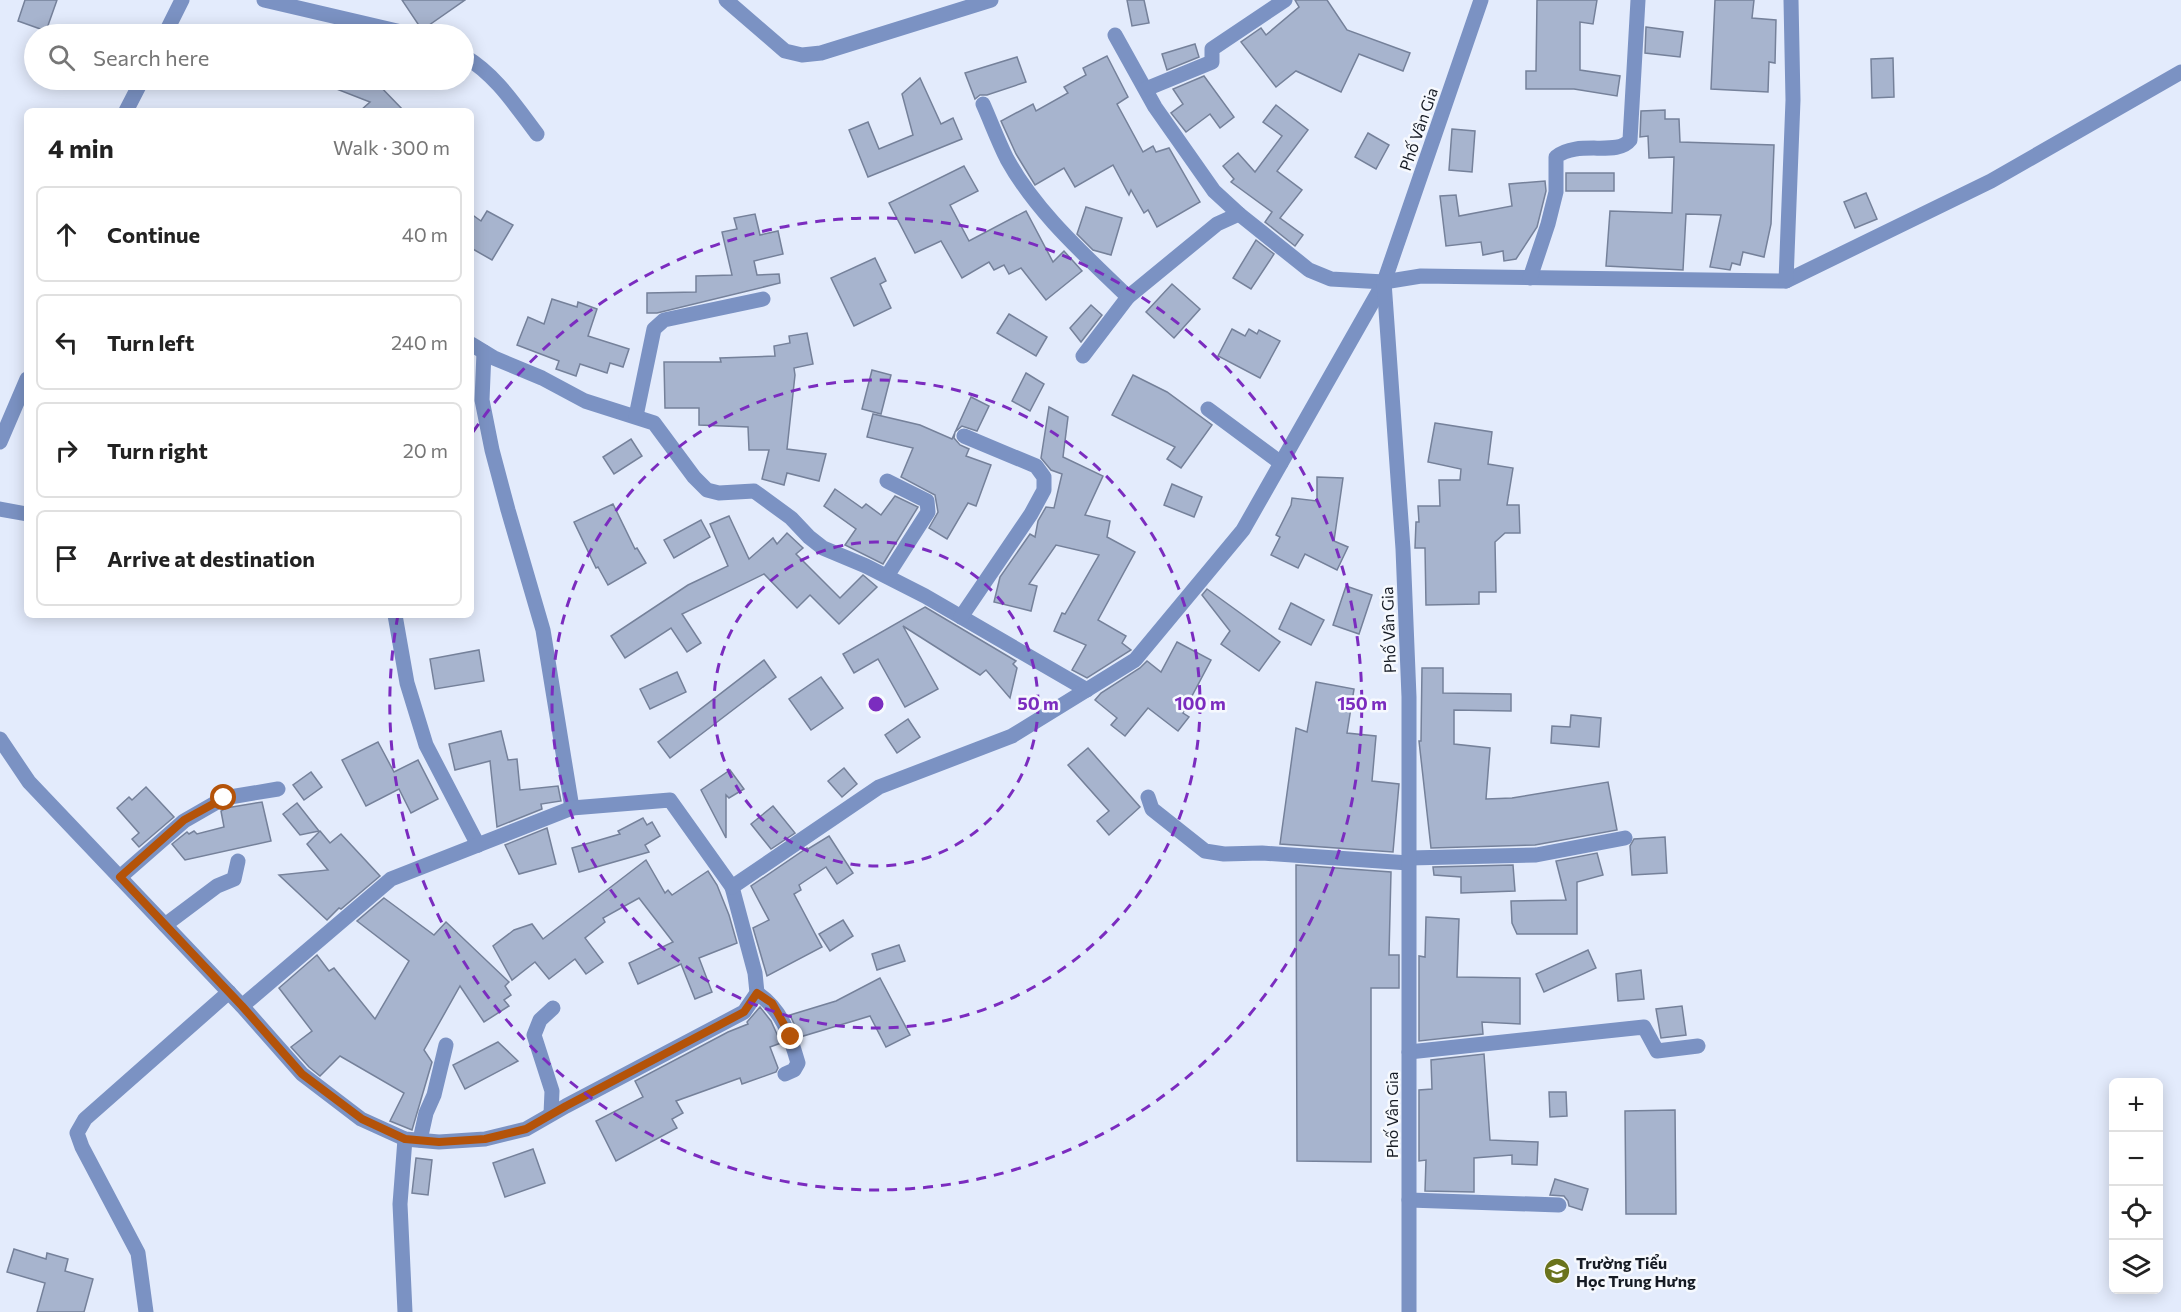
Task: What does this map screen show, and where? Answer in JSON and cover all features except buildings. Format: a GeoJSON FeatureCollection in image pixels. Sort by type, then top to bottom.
{"type":"FeatureCollection","features":[{"type":"Feature","properties":{"kind":"street"},"geometry":{"type":"LineString","coordinates":[[170,24],[182,0]]}},
{"type":"Feature","properties":{"kind":"street"},"geometry":{"type":"LineString","coordinates":[[264,0],[367,24]]}},
{"type":"Feature","properties":{"kind":"street"},"geometry":{"type":"LineString","coordinates":[[726,0],[785,51],[802,55],[821,53],[992,0]]}},
{"type":"Feature","properties":{"kind":"street"},"geometry":{"type":"LineString","coordinates":[[1146,89],[1212,62],[1212,49],[1285,0]]}},
{"type":"Feature","properties":{"kind":"street","name":"Phố Vân Gia"},"geometry":{"type":"LineString","coordinates":[[1409,1312],[1409,697],[1403,549],[1384,282],[1481,0]]}},
{"type":"Feature","properties":{"kind":"street"},"geometry":{"type":"LineString","coordinates":[[1530,278],[1556,192],[1556,158],[1563,152],[1576,148],[1620,148],[1627,145],[1630,140],[1638,0]]}},
{"type":"Feature","properties":{"kind":"street"},"geometry":{"type":"LineString","coordinates":[[1786,281],[1792,111],[1791,0]]}},
{"type":"Feature","properties":{"kind":"street"},"geometry":{"type":"LineString","coordinates":[[1115,35],[1146,89],[1214,191],[1239,214],[1309,270],[1331,279],[1384,282],[1420,276],[1786,281],[1991,181],[2181,72]]}},
{"type":"Feature","properties":{"kind":"street"},"geometry":{"type":"LineString","coordinates":[[474,62],[497,81],[537,134]]}},
{"type":"Feature","properties":{"kind":"street"},"geometry":{"type":"LineString","coordinates":[[128,108],[137,90]]}},
{"type":"Feature","properties":{"kind":"street"},"geometry":{"type":"LineString","coordinates":[[983,104],[1008,159],[1034,200],[1064,235],[1128,297]]}},
{"type":"Feature","properties":{"kind":"street"},"geometry":{"type":"LineString","coordinates":[[1083,357],[1128,297],[1217,224],[1239,214]]}},
{"type":"Feature","properties":{"kind":"street"},"geometry":{"type":"LineString","coordinates":[[732,887],[879,787],[1012,736],[1135,660],[1243,530],[1384,282]]}},
{"type":"Feature","properties":{"kind":"street"},"geometry":{"type":"LineString","coordinates":[[636,416],[654,329],[664,320],[764,299]]}},
{"type":"Feature","properties":{"kind":"street"},"geometry":{"type":"LineString","coordinates":[[478,348],[494,358],[542,378],[585,401],[649,420],[659,427],[694,477],[707,490],[718,494],[754,490],[791,518],[823,548],[886,576],[1087,690]]}},
{"type":"Feature","properties":{"kind":"street"},"geometry":{"type":"LineString","coordinates":[[478,348],[482,400],[492,450],[543,630],[572,808]]}},
{"type":"Feature","properties":{"kind":"street"},"geometry":{"type":"LineString","coordinates":[[0,442],[24,386]]}},
{"type":"Feature","properties":{"kind":"street"},"geometry":{"type":"LineString","coordinates":[[1208,409],[1281,463]]}},
{"type":"Feature","properties":{"kind":"street"},"geometry":{"type":"LineString","coordinates":[[961,617],[1031,514],[1044,490],[1044,477],[1036,466],[964,436]]}},
{"type":"Feature","properties":{"kind":"street"},"geometry":{"type":"LineString","coordinates":[[886,576],[928,512],[927,501],[887,481]]}},
{"type":"Feature","properties":{"kind":"street"},"geometry":{"type":"LineString","coordinates":[[0,509],[24,513]]}},
{"type":"Feature","properties":{"kind":"street"},"geometry":{"type":"LineString","coordinates":[[396,618],[407,683],[426,745],[478,845]]}},
{"type":"Feature","properties":{"kind":"street"},"geometry":{"type":"LineString","coordinates":[[0,739],[29,782],[229,992],[302,1074],[362,1119],[405,1139],[439,1142],[485,1139],[526,1129],[744,1012],[757,993],[755,973],[732,887],[670,800],[572,808],[391,879],[242,1006]]}},
{"type":"Feature","properties":{"kind":"street"},"geometry":{"type":"LineString","coordinates":[[120,877],[184,820],[224,798],[278,789]]}},
{"type":"Feature","properties":{"kind":"street"},"geometry":{"type":"LineString","coordinates":[[1148,797],[1152,809],[1205,851],[1224,854],[1262,853],[1409,860],[1536,855],[1625,838]]}},
{"type":"Feature","properties":{"kind":"street"},"geometry":{"type":"LineString","coordinates":[[165,925],[218,886],[234,879],[238,861]]}},
{"type":"Feature","properties":{"kind":"street"},"geometry":{"type":"LineString","coordinates":[[146,1312],[138,1252],[82,1147],[77,1133],[85,1119],[229,992]]}},
{"type":"Feature","properties":{"kind":"street"},"geometry":{"type":"LineString","coordinates":[[757,993],[772,1003],[791,1037],[798,1063],[794,1070],[785,1074]]}},
{"type":"Feature","properties":{"kind":"street"},"geometry":{"type":"LineString","coordinates":[[551,1114],[552,1091],[534,1035],[540,1020],[553,1008]]}},
{"type":"Feature","properties":{"kind":"street"},"geometry":{"type":"LineString","coordinates":[[1409,1052],[1644,1027],[1657,1051],[1698,1046]]}},
{"type":"Feature","properties":{"kind":"street"},"geometry":{"type":"LineString","coordinates":[[420,1140],[446,1045]]}},
{"type":"Feature","properties":{"kind":"street"},"geometry":{"type":"LineString","coordinates":[[405,1139],[400,1204],[405,1312]]}},
{"type":"Feature","properties":{"kind":"street"},"geometry":{"type":"LineString","coordinates":[[1409,1200],[1559,1205]]}},
{"type":"Feature","properties":{"kind":"place","name":"Trường Tiểu Học Trung Hưng"},"geometry":{"type":"Point","coordinates":[1557,1271]}},
{"type":"Feature","properties":{"kind":"route"},"geometry":{"type":"LineString","coordinates":[[224,798],[184,820],[120,877],[242,1006],[302,1074],[362,1119],[405,1139],[439,1142],[485,1139],[526,1129],[744,1012],[757,993],[772,1003],[791,1037]]}}]}
